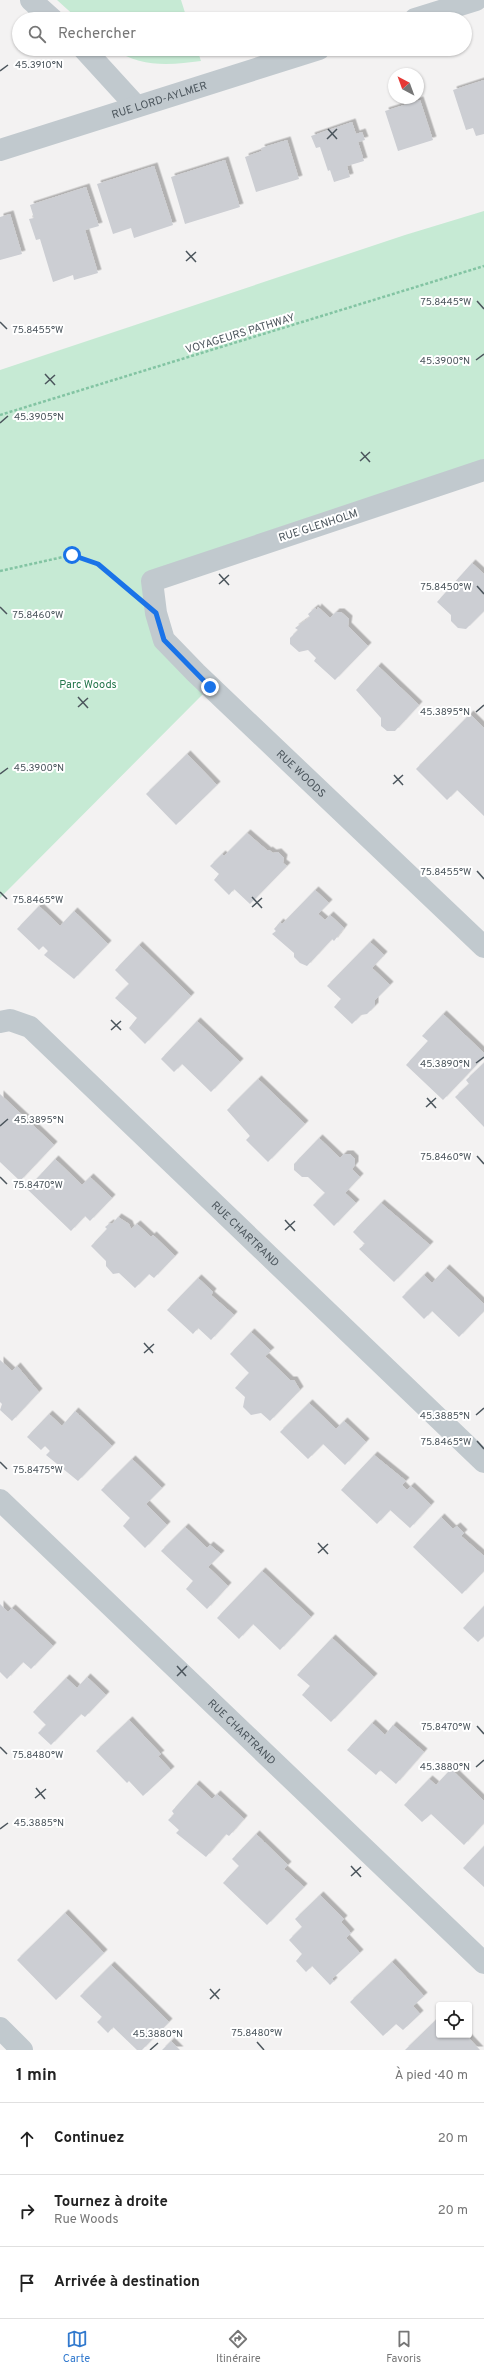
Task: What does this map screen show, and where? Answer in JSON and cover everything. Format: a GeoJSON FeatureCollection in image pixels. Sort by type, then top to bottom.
{"type":"FeatureCollection","features":[{"type":"Feature","properties":{"kind":"street"},"geometry":{"type":"LineString","coordinates":[[31,0],[44,12]]}},
{"type":"Feature","properties":{"kind":"street"},"geometry":{"type":"LineString","coordinates":[[437,12],[476,0]]}},
{"type":"Feature","properties":{"kind":"street"},"geometry":{"type":"LineString","coordinates":[[90,56],[136,106]]}},
{"type":"Feature","properties":{"kind":"street","name":"RUE LORD-AYLMER"},"geometry":{"type":"LineString","coordinates":[[0,150],[297,56]]}},
{"type":"Feature","properties":{"kind":"street","name":"RUE GLENHOLM"},"geometry":{"type":"LineString","coordinates":[[152,581],[484,470]]}},
{"type":"Feature","properties":{"kind":"street","name":"RUE WOODS"},"geometry":{"type":"LineString","coordinates":[[152,581],[156,613],[164,640],[196,673],[484,947]]}},
{"type":"Feature","properties":{"kind":"street","name":"RUE CHARTRAND"},"geometry":{"type":"LineString","coordinates":[[0,1022],[10,1020],[30,1027],[484,1462]]}},
{"type":"Feature","properties":{"kind":"street","name":"RUE CHARTRAND"},"geometry":{"type":"LineString","coordinates":[[0,1500],[484,1963]]}},
{"type":"Feature","properties":{"kind":"street"},"geometry":{"type":"LineString","coordinates":[[0,2028],[22,2050]]}},
{"type":"Feature","properties":{"kind":"path","name":"VOYAGEURS PATHWAY"},"geometry":{"type":"LineString","coordinates":[[0,415],[484,266]]}},
{"type":"Feature","properties":{"kind":"path"},"geometry":{"type":"LineString","coordinates":[[0,571],[72,555],[98,564],[156,613]]}},
{"type":"Feature","properties":{"kind":"green space"},"geometry":{"type":"Polygon","coordinates":[[[57,0],[181,0],[185,12],[70,12],[57,0]]]}},
{"type":"Feature","properties":{"kind":"green space"},"geometry":{"type":"Polygon","coordinates":[[[126,56],[199,56],[201,61],[156,64],[126,56]]]}},
{"type":"Feature","properties":{"kind":"green space","name":"Parc Woods"},"geometry":{"type":"Polygon","coordinates":[[[484,211],[484,470],[152,581],[156,613],[210,687],[0,898],[0,370],[405,235],[484,211]]]}},
{"type":"Feature","properties":{"kind":"building"},"geometry":{"type":"Polygon","coordinates":[[[484,80],[484,134],[476,136],[473,128],[466,130],[453,90],[484,80]]]}},
{"type":"Feature","properties":{"kind":"building"},"geometry":{"type":"Polygon","coordinates":[[[407,104],[421,104],[433,140],[398,151],[385,111],[407,104]]]}},
{"type":"Feature","properties":{"kind":"building"},"geometry":{"type":"Polygon","coordinates":[[[352,122],[356,134],[362,132],[365,140],[358,142],[364,161],[347,166],[350,177],[334,182],[330,170],[328,171],[320,147],[316,148],[311,136],[352,122]]]}},
{"type":"Feature","properties":{"kind":"building"},"geometry":{"type":"Polygon","coordinates":[[[287,140],[299,179],[256,192],[245,157],[262,151],[261,148],[287,140]]]}},
{"type":"Feature","properties":{"kind":"building"},"geometry":{"type":"Polygon","coordinates":[[[225,160],[240,207],[185,224],[171,177],[225,160]]]}},
{"type":"Feature","properties":{"kind":"building"},"geometry":{"type":"Polygon","coordinates":[[[154,166],[173,225],[134,238],[131,228],[113,234],[97,184],[154,166]]]}},
{"type":"Feature","properties":{"kind":"building"},"geometry":{"type":"Polygon","coordinates":[[[86,187],[99,226],[85,230],[98,273],[74,280],[73,275],[53,282],[40,239],[36,240],[29,219],[34,218],[30,205],[86,187]]]}},
{"type":"Feature","properties":{"kind":"building"},"geometry":{"type":"Polygon","coordinates":[[[10,214],[22,254],[0,260],[0,217],[10,214]]]}},
{"type":"Feature","properties":{"kind":"building"},"geometry":{"type":"Polygon","coordinates":[[[472,563],[484,574],[484,611],[466,629],[458,628],[451,621],[451,615],[437,602],[472,563]]]}},
{"type":"Feature","properties":{"kind":"building"},"geometry":{"type":"Polygon","coordinates":[[[318,607],[330,618],[336,612],[341,612],[349,619],[348,626],[368,646],[335,680],[314,661],[316,658],[308,650],[299,652],[290,644],[290,638],[298,630],[295,628],[310,617],[308,614],[315,608],[317,610],[318,607]]]}},
{"type":"Feature","properties":{"kind":"building"},"geometry":{"type":"Polygon","coordinates":[[[378,666],[419,705],[395,731],[387,731],[381,726],[381,718],[356,690],[378,666]]]}},
{"type":"Feature","properties":{"kind":"building"},"geometry":{"type":"Polygon","coordinates":[[[470,714],[484,728],[484,816],[457,790],[447,800],[416,769],[470,714]]]}},
{"type":"Feature","properties":{"kind":"building"},"geometry":{"type":"Polygon","coordinates":[[[187,754],[217,785],[176,825],[146,794],[187,754]]]}},
{"type":"Feature","properties":{"kind":"building"},"geometry":{"type":"Polygon","coordinates":[[[247,833],[268,851],[269,850],[273,853],[278,852],[284,858],[283,863],[287,866],[250,904],[234,889],[229,895],[214,880],[219,874],[210,866],[222,854],[224,856],[247,833]]]}},
{"type":"Feature","properties":{"kind":"building"},"geometry":{"type":"Polygon","coordinates":[[[315,890],[329,903],[318,914],[325,920],[330,915],[344,928],[334,941],[332,939],[307,966],[300,963],[294,957],[294,953],[272,934],[276,931],[274,929],[280,922],[282,924],[315,890]]]}},
{"type":"Feature","properties":{"kind":"building"},"geometry":{"type":"Polygon","coordinates":[[[39,906],[60,926],[74,911],[108,944],[74,979],[44,955],[48,951],[43,946],[39,950],[17,929],[39,906]]]}},
{"type":"Feature","properties":{"kind":"building"},"geometry":{"type":"Polygon","coordinates":[[[370,942],[384,955],[372,968],[390,985],[375,1000],[375,1006],[367,1014],[361,1015],[352,1024],[334,1007],[341,999],[327,986],[370,942]]]}},
{"type":"Feature","properties":{"kind":"building"},"geometry":{"type":"Polygon","coordinates":[[[139,945],[191,996],[145,1044],[129,1028],[137,1018],[115,998],[129,984],[115,970],[139,945]]]}},
{"type":"Feature","properties":{"kind":"building"},"geometry":{"type":"Polygon","coordinates":[[[443,1014],[484,1053],[484,1057],[443,1100],[406,1065],[428,1041],[422,1036],[443,1014]]]}},
{"type":"Feature","properties":{"kind":"building"},"geometry":{"type":"Polygon","coordinates":[[[197,1021],[240,1062],[211,1092],[182,1064],[174,1072],[161,1059],[197,1021]]]}},
{"type":"Feature","properties":{"kind":"building"},"geometry":{"type":"Polygon","coordinates":[[[484,1063],[484,1127],[455,1097],[469,1084],[466,1080],[484,1063]]]}},
{"type":"Feature","properties":{"kind":"building"},"geometry":{"type":"Polygon","coordinates":[[[258,1079],[305,1124],[268,1162],[246,1140],[250,1136],[227,1110],[258,1079]]]}},
{"type":"Feature","properties":{"kind":"building"},"geometry":{"type":"Polygon","coordinates":[[[0,1094],[54,1145],[20,1181],[0,1162],[0,1094]]]}},
{"type":"Feature","properties":{"kind":"building"},"geometry":{"type":"Polygon","coordinates":[[[319,1138],[340,1158],[344,1154],[350,1154],[355,1159],[355,1165],[352,1169],[360,1177],[345,1193],[356,1203],[334,1226],[313,1205],[325,1193],[308,1177],[302,1177],[294,1170],[294,1164],[319,1138]]]}},
{"type":"Feature","properties":{"kind":"building"},"geometry":{"type":"Polygon","coordinates":[[[55,1159],[82,1185],[90,1177],[112,1198],[90,1221],[85,1216],[71,1231],[27,1189],[55,1159]]]}},
{"type":"Feature","properties":{"kind":"building"},"geometry":{"type":"Polygon","coordinates":[[[381,1203],[430,1245],[394,1282],[359,1249],[365,1244],[353,1232],[381,1203]]]}},
{"type":"Feature","properties":{"kind":"building"},"geometry":{"type":"Polygon","coordinates":[[[118,1217],[129,1224],[131,1229],[137,1224],[151,1237],[153,1235],[175,1256],[154,1278],[149,1274],[135,1288],[119,1273],[113,1274],[106,1266],[106,1261],[91,1246],[107,1229],[105,1227],[110,1223],[112,1224],[118,1217]]]}},
{"type":"Feature","properties":{"kind":"building"},"geometry":{"type":"Polygon","coordinates":[[[446,1268],[484,1304],[484,1311],[459,1337],[432,1311],[424,1319],[402,1297],[424,1275],[432,1283],[446,1268]]]}},
{"type":"Feature","properties":{"kind":"building"},"geometry":{"type":"Polygon","coordinates":[[[198,1278],[213,1292],[211,1295],[234,1315],[211,1340],[198,1328],[193,1334],[167,1310],[198,1278]]]}},
{"type":"Feature","properties":{"kind":"building"},"geometry":{"type":"Polygon","coordinates":[[[251,1332],[271,1351],[265,1356],[290,1380],[294,1380],[300,1390],[270,1421],[261,1413],[251,1415],[243,1407],[245,1397],[235,1388],[249,1373],[230,1354],[251,1332]]]}},
{"type":"Feature","properties":{"kind":"building"},"geometry":{"type":"Polygon","coordinates":[[[0,1360],[12,1371],[17,1366],[39,1392],[12,1421],[0,1410],[2,1404],[0,1402],[0,1360]]]}},
{"type":"Feature","properties":{"kind":"building"},"geometry":{"type":"Polygon","coordinates":[[[309,1403],[336,1429],[344,1421],[366,1442],[345,1465],[323,1444],[308,1459],[280,1432],[309,1403]]]}},
{"type":"Feature","properties":{"kind":"building"},"geometry":{"type":"Polygon","coordinates":[[[75,1411],[112,1446],[78,1481],[46,1455],[50,1451],[45,1446],[41,1450],[27,1437],[49,1414],[62,1426],[75,1411]]]}},
{"type":"Feature","properties":{"kind":"building"},"geometry":{"type":"Polygon","coordinates":[[[374,1455],[406,1481],[402,1485],[407,1490],[411,1486],[431,1505],[410,1528],[390,1510],[377,1524],[341,1490],[374,1455]]]}},
{"type":"Feature","properties":{"kind":"building"},"geometry":{"type":"Polygon","coordinates":[[[132,1459],[162,1488],[146,1504],[167,1525],[145,1548],[123,1526],[130,1518],[101,1490],[132,1459]]]}},
{"type":"Feature","properties":{"kind":"building"},"geometry":{"type":"Polygon","coordinates":[[[441,1517],[453,1529],[457,1526],[464,1533],[461,1536],[484,1556],[484,1571],[462,1594],[413,1547],[441,1517]]]}},
{"type":"Feature","properties":{"kind":"building"},"geometry":{"type":"Polygon","coordinates":[[[185,1527],[207,1548],[210,1545],[221,1554],[208,1567],[228,1586],[207,1609],[186,1589],[193,1581],[161,1551],[185,1527]]]}},
{"type":"Feature","properties":{"kind":"building"},"geometry":{"type":"Polygon","coordinates":[[[262,1571],[311,1617],[280,1650],[253,1624],[239,1639],[217,1618],[262,1571]]]}},
{"type":"Feature","properties":{"kind":"building"},"geometry":{"type":"Polygon","coordinates":[[[0,1604],[8,1612],[12,1608],[53,1646],[31,1669],[23,1662],[7,1679],[0,1672],[0,1604]]]}},
{"type":"Feature","properties":{"kind":"building"},"geometry":{"type":"Polygon","coordinates":[[[484,1606],[484,1636],[478,1642],[463,1628],[484,1606]]]}},
{"type":"Feature","properties":{"kind":"building"},"geometry":{"type":"Polygon","coordinates":[[[332,1638],[374,1677],[331,1722],[302,1695],[310,1686],[297,1675],[332,1638]]]}},
{"type":"Feature","properties":{"kind":"building"},"geometry":{"type":"Polygon","coordinates":[[[87,1677],[106,1695],[85,1717],[81,1714],[51,1745],[38,1733],[46,1725],[33,1712],[66,1678],[77,1688],[87,1677]]]}},
{"type":"Feature","properties":{"kind":"building"},"geometry":{"type":"Polygon","coordinates":[[[129,1720],[161,1754],[158,1756],[171,1770],[143,1796],[129,1781],[127,1783],[96,1751],[129,1720]]]}},
{"type":"Feature","properties":{"kind":"building"},"geometry":{"type":"Polygon","coordinates":[[[372,1723],[385,1735],[393,1725],[424,1752],[396,1784],[380,1770],[376,1775],[347,1750],[372,1723]]]}},
{"type":"Feature","properties":{"kind":"building"},"geometry":{"type":"Polygon","coordinates":[[[451,1769],[484,1801],[484,1823],[464,1845],[431,1814],[422,1822],[404,1805],[429,1779],[436,1785],[451,1769]]]}},
{"type":"Feature","properties":{"kind":"building"},"geometry":{"type":"Polygon","coordinates":[[[196,1784],[212,1799],[217,1794],[244,1819],[229,1836],[226,1834],[206,1857],[176,1833],[179,1830],[168,1820],[174,1814],[172,1811],[196,1784]]]}},
{"type":"Feature","properties":{"kind":"building"},"geometry":{"type":"Polygon","coordinates":[[[256,1834],[288,1865],[284,1869],[304,1887],[267,1925],[223,1883],[239,1866],[232,1859],[256,1834]]]}},
{"type":"Feature","properties":{"kind":"building"},"geometry":{"type":"Polygon","coordinates":[[[484,1846],[484,1887],[463,1868],[484,1846]]]}},
{"type":"Feature","properties":{"kind":"building"},"geometry":{"type":"Polygon","coordinates":[[[320,1895],[344,1919],[341,1922],[351,1933],[346,1938],[360,1953],[332,1979],[334,1981],[330,1985],[312,1966],[306,1972],[296,1961],[302,1954],[289,1940],[302,1927],[295,1919],[320,1895]]]}},
{"type":"Feature","properties":{"kind":"building"},"geometry":{"type":"Polygon","coordinates":[[[65,1913],[104,1953],[56,2000],[17,1960],[65,1913]]]}},
{"type":"Feature","properties":{"kind":"building"},"geometry":{"type":"Polygon","coordinates":[[[392,1962],[424,1996],[413,2006],[420,2014],[403,2030],[396,2024],[383,2036],[350,2002],[392,1962]]]}},
{"type":"Feature","properties":{"kind":"building"},"geometry":{"type":"Polygon","coordinates":[[[111,1965],[169,2022],[142,2050],[137,2050],[113,2027],[108,2033],[97,2022],[102,2017],[80,1996],[111,1965]]]}},
{"type":"Feature","properties":{"kind":"building"},"geometry":{"type":"Polygon","coordinates":[[[436,2020],[436,2038],[469,2038],[480,2050],[405,2050],[436,2020]]]}},
{"type":"Feature","properties":{"kind":"building"},"geometry":{"type":"Polygon","coordinates":[[[171,2041],[180,2050],[162,2050],[171,2041]]]}},
{"type":"Feature","properties":{"kind":"route"},"geometry":{"type":"LineString","coordinates":[[72,555],[98,564],[156,613],[164,640],[210,687]]}}]}
